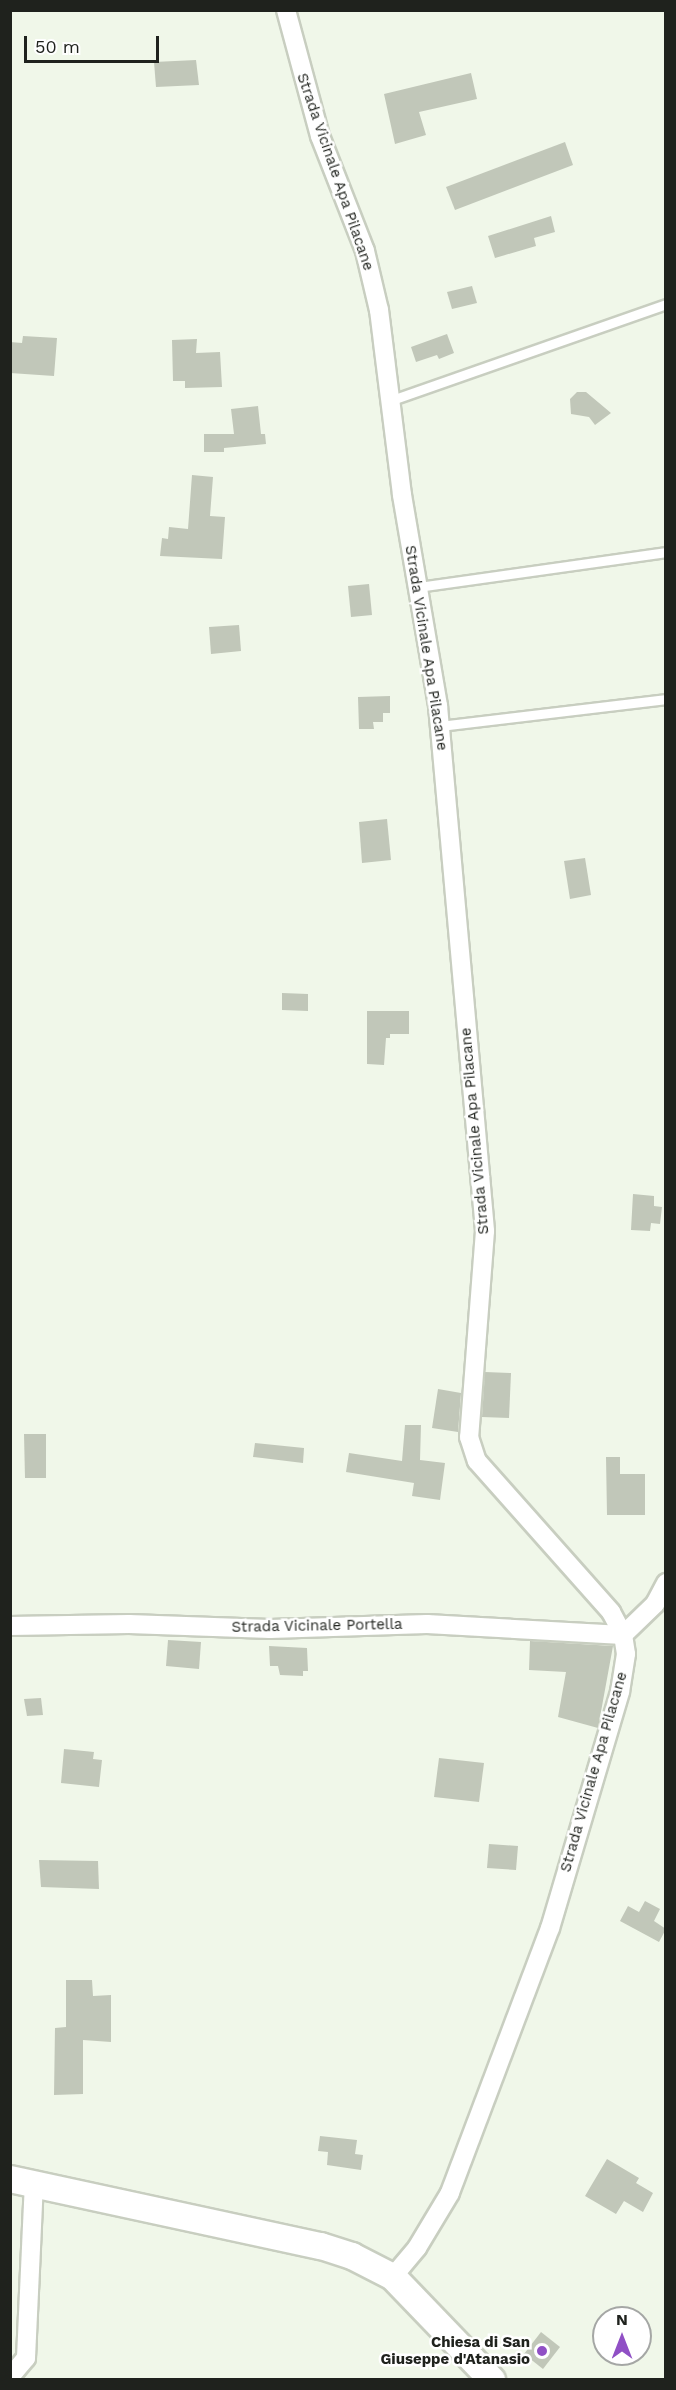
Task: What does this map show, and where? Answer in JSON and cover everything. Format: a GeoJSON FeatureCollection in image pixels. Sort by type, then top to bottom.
{"type":"FeatureCollection","features":[{"type":"Feature","properties":{"kind":"main road"},"geometry":{"type":"LineString","coordinates":[[22,2181],[321,2246],[352,2256],[393,2277],[492,2379]]}},
{"type":"Feature","properties":{"kind":"street","name":"Strada Vicinale Apa Pilacane"},"geometry":{"type":"LineString","coordinates":[[286,10],[320,136],[364,251],[379,310],[389,401],[440,726],[485,1231],[469,1437],[477,1461],[611,1612],[623,1635],[626,1654],[620,1692],[550,1928],[450,2193],[417,2248],[393,2277]]}},
{"type":"Feature","properties":{"kind":"street"},"geometry":{"type":"LineString","coordinates":[[623,1635],[656,1604],[666,1583]]}},
{"type":"Feature","properties":{"kind":"street","name":"Strada Vicinale Portella"},"geometry":{"type":"LineString","coordinates":[[10,1626],[129,1624],[270,1629],[427,1624],[623,1635]]}},
{"type":"Feature","properties":{"kind":"street"},"geometry":{"type":"LineString","coordinates":[[10,2377],[26,2358],[22,2181]]}},
{"type":"Feature","properties":{"kind":"lane"},"geometry":{"type":"LineString","coordinates":[[389,401],[666,304]]}},
{"type":"Feature","properties":{"kind":"lane"},"geometry":{"type":"LineString","coordinates":[[418,587],[666,552]]}},
{"type":"Feature","properties":{"kind":"lane"},"geometry":{"type":"LineString","coordinates":[[440,726],[666,699]]}},
{"type":"Feature","properties":{"kind":"building"},"geometry":{"type":"Polygon","coordinates":[[[196,60],[199,85],[156,87],[154,62],[196,60]]]}},
{"type":"Feature","properties":{"kind":"building"},"geometry":{"type":"Polygon","coordinates":[[[471,73],[477,99],[419,112],[426,135],[395,144],[384,94],[471,73]]]}},
{"type":"Feature","properties":{"kind":"building"},"geometry":{"type":"Polygon","coordinates":[[[565,142],[573,165],[455,210],[446,187],[565,142]]]}},
{"type":"Feature","properties":{"kind":"building"},"geometry":{"type":"Polygon","coordinates":[[[551,216],[555,232],[534,238],[536,246],[495,258],[488,236],[551,216]]]}},
{"type":"Feature","properties":{"kind":"building"},"geometry":{"type":"Polygon","coordinates":[[[472,286],[477,303],[452,309],[447,292],[472,286]]]}},
{"type":"Feature","properties":{"kind":"building"},"geometry":{"type":"Polygon","coordinates":[[[447,334],[454,353],[439,359],[437,355],[416,362],[411,347],[447,334]]]}},
{"type":"Feature","properties":{"kind":"building"},"geometry":{"type":"Polygon","coordinates":[[[23,336],[57,338],[54,376],[10,373],[10,342],[22,343],[23,336]]]}},
{"type":"Feature","properties":{"kind":"building"},"geometry":{"type":"Polygon","coordinates":[[[197,339],[196,353],[220,352],[222,387],[185,388],[185,381],[173,381],[172,340],[197,339]]]}},
{"type":"Feature","properties":{"kind":"building"},"geometry":{"type":"Polygon","coordinates":[[[577,392],[586,392],[611,413],[595,425],[589,417],[571,414],[570,399],[577,392]]]}},
{"type":"Feature","properties":{"kind":"building"},"geometry":{"type":"Polygon","coordinates":[[[258,406],[261,434],[265,434],[266,444],[224,448],[224,452],[204,452],[204,434],[234,434],[231,409],[258,406]]]}},
{"type":"Feature","properties":{"kind":"building"},"geometry":{"type":"Polygon","coordinates":[[[192,475],[213,477],[210,516],[225,517],[222,559],[160,556],[162,538],[168,539],[169,527],[188,529],[192,475]]]}},
{"type":"Feature","properties":{"kind":"building"},"geometry":{"type":"Polygon","coordinates":[[[369,584],[372,615],[351,617],[348,586],[369,584]]]}},
{"type":"Feature","properties":{"kind":"building"},"geometry":{"type":"Polygon","coordinates":[[[239,625],[241,651],[211,654],[209,627],[239,625]]]}},
{"type":"Feature","properties":{"kind":"building"},"geometry":{"type":"Polygon","coordinates":[[[390,696],[390,713],[383,713],[383,722],[373,722],[374,729],[359,729],[358,697],[390,696]]]}},
{"type":"Feature","properties":{"kind":"building"},"geometry":{"type":"Polygon","coordinates":[[[387,819],[391,860],[362,863],[359,822],[387,819]]]}},
{"type":"Feature","properties":{"kind":"building"},"geometry":{"type":"Polygon","coordinates":[[[585,858],[591,895],[570,899],[564,861],[585,858]]]}},
{"type":"Feature","properties":{"kind":"building"},"geometry":{"type":"Polygon","coordinates":[[[282,993],[308,994],[308,1011],[282,1010],[282,993]]]}},
{"type":"Feature","properties":{"kind":"building"},"geometry":{"type":"Polygon","coordinates":[[[367,1011],[409,1011],[409,1034],[390,1034],[390,1038],[386,1038],[384,1065],[367,1064],[367,1011]]]}},
{"type":"Feature","properties":{"kind":"building"},"geometry":{"type":"Polygon","coordinates":[[[633,1194],[654,1196],[654,1206],[662,1207],[660,1224],[651,1223],[650,1231],[631,1230],[633,1194]]]}},
{"type":"Feature","properties":{"kind":"building"},"geometry":{"type":"Polygon","coordinates":[[[485,1372],[511,1373],[509,1418],[482,1417],[485,1372]]]}},
{"type":"Feature","properties":{"kind":"building"},"geometry":{"type":"Polygon","coordinates":[[[438,1389],[461,1393],[458,1432],[432,1428],[438,1389]]]}},
{"type":"Feature","properties":{"kind":"building"},"geometry":{"type":"Polygon","coordinates":[[[405,1425],[421,1425],[420,1460],[445,1463],[440,1500],[412,1496],[414,1483],[346,1472],[349,1453],[402,1461],[405,1425]]]}},
{"type":"Feature","properties":{"kind":"building"},"geometry":{"type":"Polygon","coordinates":[[[24,1434],[46,1434],[46,1478],[25,1478],[24,1434]]]}},
{"type":"Feature","properties":{"kind":"building"},"geometry":{"type":"Polygon","coordinates":[[[255,1443],[304,1448],[303,1463],[253,1457],[255,1443]]]}},
{"type":"Feature","properties":{"kind":"building"},"geometry":{"type":"Polygon","coordinates":[[[606,1457],[620,1457],[620,1474],[645,1474],[645,1515],[607,1515],[606,1457]]]}},
{"type":"Feature","properties":{"kind":"building"},"geometry":{"type":"Polygon","coordinates":[[[168,1640],[201,1642],[199,1669],[166,1666],[168,1640]]]}},
{"type":"Feature","properties":{"kind":"building"},"geometry":{"type":"Polygon","coordinates":[[[530,1641],[613,1646],[598,1728],[558,1717],[566,1672],[529,1670],[530,1641]]]}},
{"type":"Feature","properties":{"kind":"building"},"geometry":{"type":"Polygon","coordinates":[[[269,1646],[307,1648],[308,1671],[303,1671],[303,1676],[280,1675],[278,1666],[270,1666],[269,1646]]]}},
{"type":"Feature","properties":{"kind":"building"},"geometry":{"type":"Polygon","coordinates":[[[41,1698],[43,1715],[27,1716],[24,1699],[41,1698]]]}},
{"type":"Feature","properties":{"kind":"building"},"geometry":{"type":"Polygon","coordinates":[[[64,1749],[94,1752],[93,1759],[102,1760],[99,1787],[61,1783],[64,1749]]]}},
{"type":"Feature","properties":{"kind":"building"},"geometry":{"type":"Polygon","coordinates":[[[439,1758],[484,1763],[479,1802],[434,1797],[439,1758]]]}},
{"type":"Feature","properties":{"kind":"building"},"geometry":{"type":"Polygon","coordinates":[[[489,1844],[518,1846],[516,1870],[487,1868],[489,1844]]]}},
{"type":"Feature","properties":{"kind":"building"},"geometry":{"type":"Polygon","coordinates":[[[39,1860],[98,1861],[99,1889],[41,1887],[39,1860]]]}},
{"type":"Feature","properties":{"kind":"building"},"geometry":{"type":"Polygon","coordinates":[[[645,1901],[660,1909],[654,1921],[666,1929],[659,1942],[620,1921],[628,1906],[639,1912],[645,1901]]]}},
{"type":"Feature","properties":{"kind":"building"},"geometry":{"type":"Polygon","coordinates":[[[66,1980],[92,1980],[93,1996],[111,1995],[111,2042],[83,2040],[83,2094],[54,2095],[55,2028],[66,2027],[66,1980]]]}},
{"type":"Feature","properties":{"kind":"building"},"geometry":{"type":"Polygon","coordinates":[[[320,2136],[357,2140],[355,2154],[363,2155],[361,2170],[327,2165],[328,2152],[318,2151],[320,2136]]]}},
{"type":"Feature","properties":{"kind":"building"},"geometry":{"type":"Polygon","coordinates":[[[607,2159],[639,2178],[636,2183],[653,2193],[643,2212],[624,2201],[616,2214],[585,2196],[607,2159]]]}},
{"type":"Feature","properties":{"kind":"building","name":"Chiesa di San Giuseppe d'Atanasio"},"geometry":{"type":"Polygon","coordinates":[[[541,2332],[560,2347],[543,2369],[524,2354],[541,2332]]]}},
{"type":"Feature","properties":{"kind":"place","name":"Chiesa di San Giuseppe d'Atanasio"},"geometry":{"type":"Point","coordinates":[542,2351]}}]}
